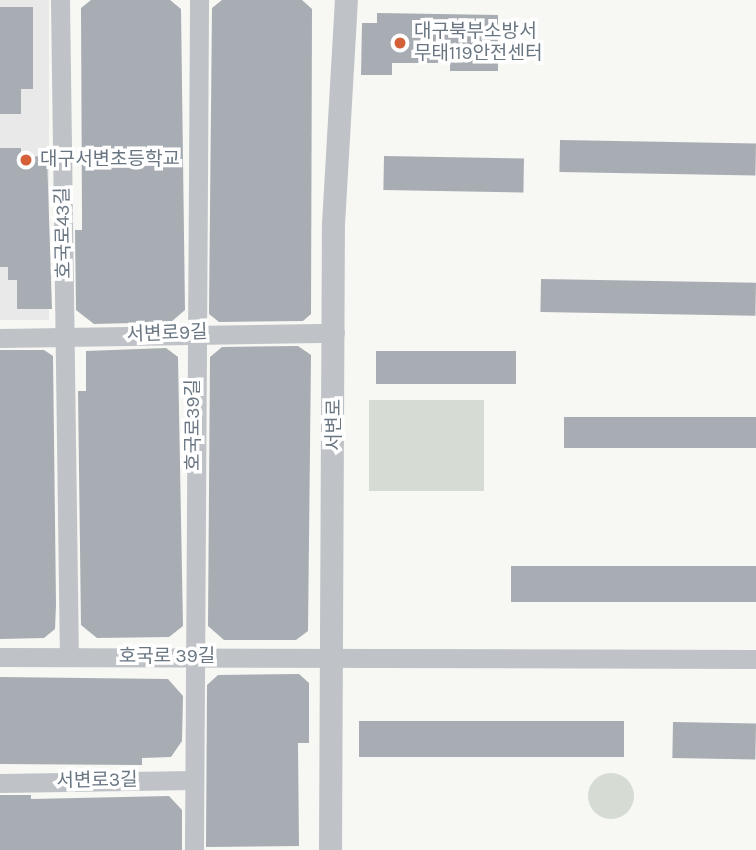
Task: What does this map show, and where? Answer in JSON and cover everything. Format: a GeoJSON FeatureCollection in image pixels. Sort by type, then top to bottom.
{"type":"FeatureCollection","features":[{"type":"Feature","properties":{"kind":"street","name":"호국로43길"},"geometry":{"type":"LineString","coordinates":[[60,0],[65,339]]}},
{"type":"Feature","properties":{"kind":"street","name":"호국로39길"},"geometry":{"type":"LineString","coordinates":[[194,850],[194,332],[199,0]]}},
{"type":"Feature","properties":{"kind":"street","name":"서변로"},"geometry":{"type":"LineString","coordinates":[[330,850],[335,333],[333,224],[346,0]]}},
{"type":"Feature","properties":{"kind":"street","name":"서변로9길"},"geometry":{"type":"LineString","coordinates":[[0,338],[65,339],[194,332],[335,333]]}},
{"type":"Feature","properties":{"kind":"street"},"geometry":{"type":"LineString","coordinates":[[65,339],[69,657]]}},
{"type":"Feature","properties":{"kind":"street","name":"호국로 39길"},"geometry":{"type":"LineString","coordinates":[[0,657],[333,658]]}},
{"type":"Feature","properties":{"kind":"street"},"geometry":{"type":"LineString","coordinates":[[333,658],[756,659]]}},
{"type":"Feature","properties":{"kind":"street","name":"서변로3길"},"geometry":{"type":"LineString","coordinates":[[0,783],[194,780]]}},
{"type":"Feature","properties":{"kind":"shaded area","name":"대구서변초등학교"},"geometry":{"type":"Polygon","coordinates":[[[0,0],[49,0],[49,320],[0,320],[0,0]]]}},
{"type":"Feature","properties":{"kind":"shaded area"},"geometry":{"type":"Polygon","coordinates":[[[369,400],[484,400],[484,491],[369,491],[369,400]]]}},
{"type":"Feature","properties":{"kind":"shaded area"},"geometry":{"type":"Polygon","coordinates":[[[611,773],[627,780],[634,796],[627,812],[611,819],[595,812],[588,796],[595,780],[611,773]]]}},
{"type":"Feature","properties":{"kind":"building"},"geometry":{"type":"Polygon","coordinates":[[[91,0],[170,0],[181,9],[185,310],[171,322],[94,324],[76,310],[75,230],[82,230],[81,8],[91,0]]]}},
{"type":"Feature","properties":{"kind":"building"},"geometry":{"type":"Polygon","coordinates":[[[222,0],[302,0],[312,9],[311,314],[303,321],[219,322],[209,314],[212,8],[222,0]]]}},
{"type":"Feature","properties":{"kind":"building"},"geometry":{"type":"Polygon","coordinates":[[[0,7],[33,7],[33,89],[21,89],[21,114],[0,114],[0,7]]]}},
{"type":"Feature","properties":{"kind":"building"},"geometry":{"type":"Polygon","coordinates":[[[377,13],[498,15],[498,71],[450,71],[450,63],[392,63],[392,75],[361,75],[362,23],[377,23],[377,13]]]}},
{"type":"Feature","properties":{"kind":"building"},"geometry":{"type":"Polygon","coordinates":[[[560,140],[756,143],[755,175],[559,172],[560,140]]]}},
{"type":"Feature","properties":{"kind":"building"},"geometry":{"type":"Polygon","coordinates":[[[0,148],[21,148],[21,157],[47,156],[52,309],[17,309],[17,280],[8,280],[8,267],[0,267],[0,148]]]}},
{"type":"Feature","properties":{"kind":"building"},"geometry":{"type":"Polygon","coordinates":[[[384,156],[524,158],[523,192],[383,190],[384,156]]]}},
{"type":"Feature","properties":{"kind":"building"},"geometry":{"type":"Polygon","coordinates":[[[541,279],[756,283],[755,316],[540,312],[541,279]]]}},
{"type":"Feature","properties":{"kind":"building"},"geometry":{"type":"Polygon","coordinates":[[[298,346],[311,355],[308,631],[296,640],[224,640],[208,626],[210,357],[222,347],[298,346]]]}},
{"type":"Feature","properties":{"kind":"building"},"geometry":{"type":"Polygon","coordinates":[[[166,348],[178,357],[183,626],[169,637],[97,638],[81,625],[78,391],[86,391],[86,351],[166,348]]]}},
{"type":"Feature","properties":{"kind":"building"},"geometry":{"type":"Polygon","coordinates":[[[0,350],[44,350],[53,356],[56,605],[55,629],[44,638],[0,639],[0,350]]]}},
{"type":"Feature","properties":{"kind":"building"},"geometry":{"type":"Polygon","coordinates":[[[376,351],[516,351],[516,384],[376,384],[376,351]]]}},
{"type":"Feature","properties":{"kind":"building"},"geometry":{"type":"Polygon","coordinates":[[[564,417],[756,417],[756,448],[564,448],[564,417]]]}},
{"type":"Feature","properties":{"kind":"building"},"geometry":{"type":"Polygon","coordinates":[[[511,566],[756,566],[756,602],[511,602],[511,566]]]}},
{"type":"Feature","properties":{"kind":"building"},"geometry":{"type":"Polygon","coordinates":[[[299,674],[309,683],[309,743],[298,743],[299,846],[206,847],[207,685],[218,675],[299,674]]]}},
{"type":"Feature","properties":{"kind":"building"},"geometry":{"type":"Polygon","coordinates":[[[0,677],[168,679],[183,696],[182,741],[171,757],[142,758],[142,765],[0,764],[0,677]]]}},
{"type":"Feature","properties":{"kind":"building"},"geometry":{"type":"Polygon","coordinates":[[[359,721],[624,721],[624,757],[359,757],[359,721]]]}},
{"type":"Feature","properties":{"kind":"building"},"geometry":{"type":"Polygon","coordinates":[[[673,722],[756,723],[755,759],[672,758],[673,722]]]}},
{"type":"Feature","properties":{"kind":"building"},"geometry":{"type":"Polygon","coordinates":[[[0,795],[31,795],[31,799],[169,796],[182,810],[182,850],[0,850],[0,795]]]}},
{"type":"Feature","properties":{"kind":"place","name":"대구북부소방서 무태119안전센터"},"geometry":{"type":"Point","coordinates":[400,43]}},
{"type":"Feature","properties":{"kind":"place","name":"대구서변초등학교"},"geometry":{"type":"Point","coordinates":[26,160]}}]}
